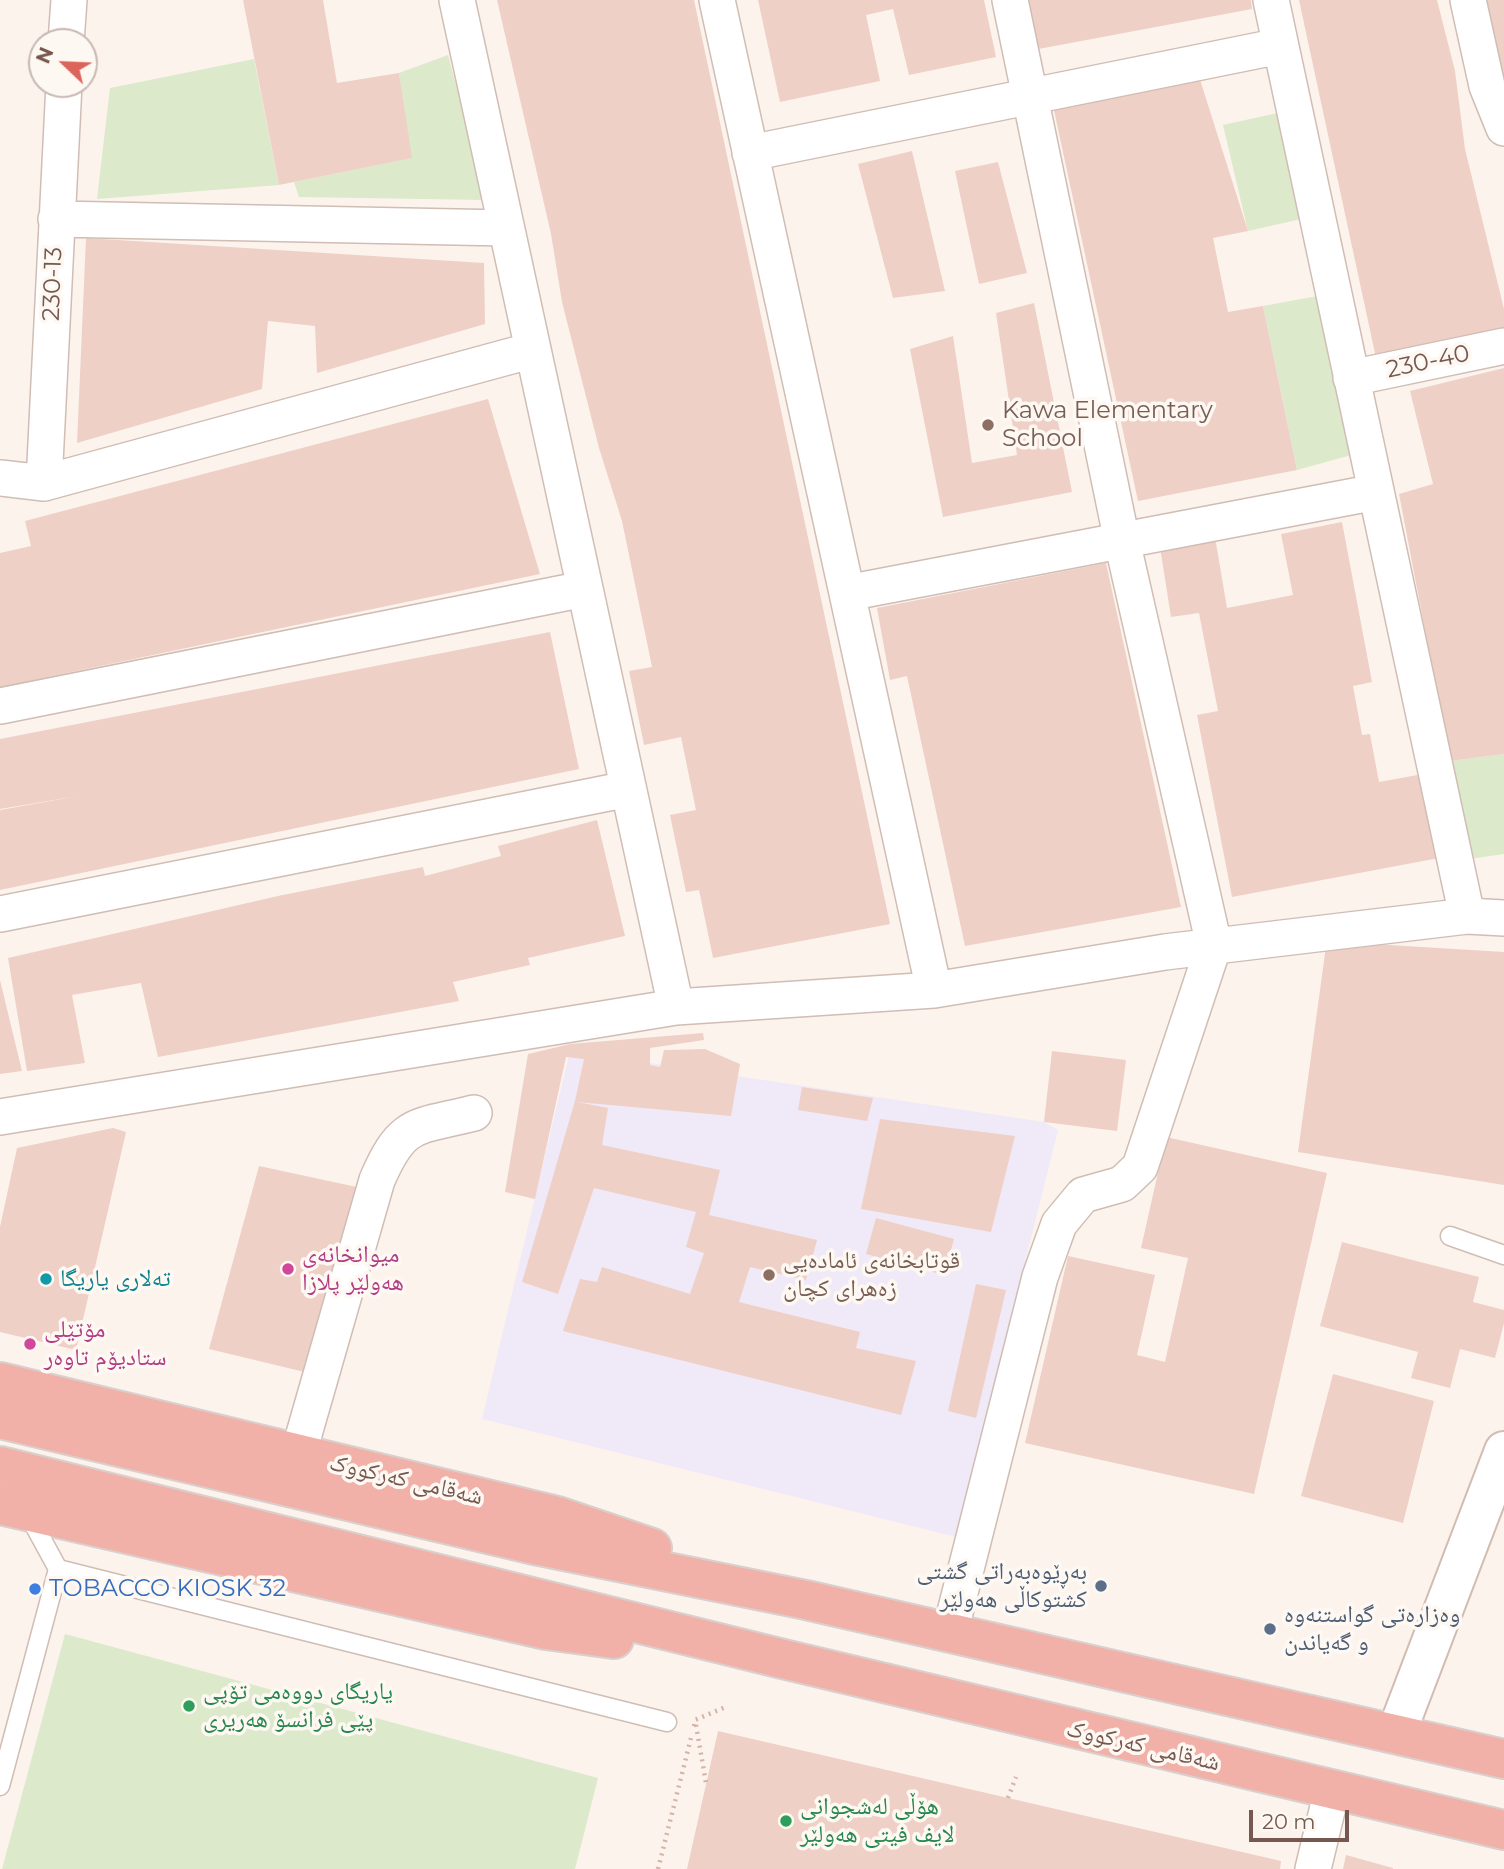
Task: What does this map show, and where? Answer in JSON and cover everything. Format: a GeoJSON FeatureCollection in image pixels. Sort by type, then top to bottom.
{"type":"FeatureCollection","features":[{"type":"Feature","properties":{"kind":"highway","name":"شەقامی کەرکووک"},"geometry":{"type":"LineString","coordinates":[[0,1382],[557,1516],[806,1600]]}},
{"type":"Feature","properties":{"kind":"highway","name":"شەقامی کەرکووک"},"geometry":{"type":"LineString","coordinates":[[0,1419],[539,1546],[806,1600],[1504,1759]]}},
{"type":"Feature","properties":{"kind":"highway","name":"شەقامی کەرکووک"},"geometry":{"type":"LineString","coordinates":[[0,1466],[783,1659],[1504,1830]]}},
{"type":"Feature","properties":{"kind":"highway","name":"شەقامی کەرکووک"},"geometry":{"type":"LineString","coordinates":[[13,1508],[545,1630],[783,1659]]}},
{"type":"Feature","properties":{"kind":"street"},"geometry":{"type":"LineString","coordinates":[[67,28],[69,0]]}},
{"type":"Feature","properties":{"kind":"street"},"geometry":{"type":"LineString","coordinates":[[457,0],[676,1007]]}},
{"type":"Feature","properties":{"kind":"street"},"geometry":{"type":"LineString","coordinates":[[716,0],[934,990]]}},
{"type":"Feature","properties":{"kind":"street"},"geometry":{"type":"LineString","coordinates":[[950,1632],[1040,1277],[1059,1224],[1083,1195],[1122,1184],[1140,1167],[1214,945],[1122,541],[1010,0]]}},
{"type":"Feature","properties":{"kind":"street"},"geometry":{"type":"LineString","coordinates":[[1270,0],[1467,916]]}},
{"type":"Feature","properties":{"kind":"street"},"geometry":{"type":"LineString","coordinates":[[1468,0],[1487,86],[1504,128]]}},
{"type":"Feature","properties":{"kind":"street"},"geometry":{"type":"LineString","coordinates":[[750,153],[1280,46]]}},
{"type":"Feature","properties":{"kind":"street","name":"230-13"},"geometry":{"type":"LineString","coordinates":[[44,483],[63,98]]}},
{"type":"Feature","properties":{"kind":"street"},"geometry":{"type":"LineString","coordinates":[[56,219],[506,228]]}},
{"type":"Feature","properties":{"kind":"street","name":"230-40"},"geometry":{"type":"LineString","coordinates":[[1351,378],[1504,346]]}},
{"type":"Feature","properties":{"kind":"street"},"geometry":{"type":"LineString","coordinates":[[0,499],[44,483],[533,350]]}},
{"type":"Feature","properties":{"kind":"street"},"geometry":{"type":"LineString","coordinates":[[0,478],[44,483]]}},
{"type":"Feature","properties":{"kind":"street"},"geometry":{"type":"LineString","coordinates":[[847,593],[1376,492]]}},
{"type":"Feature","properties":{"kind":"street"},"geometry":{"type":"LineString","coordinates":[[0,706],[584,589]]}},
{"type":"Feature","properties":{"kind":"street"},"geometry":{"type":"LineString","coordinates":[[0,914],[628,789]]}},
{"type":"Feature","properties":{"kind":"street"},"geometry":{"type":"LineString","coordinates":[[0,1117],[676,1007],[934,990],[1214,945],[1467,916],[1504,918]]}},
{"type":"Feature","properties":{"kind":"street"},"geometry":{"type":"LineString","coordinates":[[298,1455],[377,1180],[392,1146],[410,1129],[474,1113]]}},
{"type":"Feature","properties":{"kind":"street"},"geometry":{"type":"LineString","coordinates":[[1396,1734],[1503,1456]]}},
{"type":"Feature","properties":{"kind":"street"},"geometry":{"type":"LineString","coordinates":[[1313,1869],[1332,1790]]}},
{"type":"Feature","properties":{"kind":"lane"},"geometry":{"type":"LineString","coordinates":[[1450,1236],[1504,1255]]}},
{"type":"Feature","properties":{"kind":"lane"},"geometry":{"type":"LineString","coordinates":[[13,1508],[58,1569],[667,1722]]}},
{"type":"Feature","properties":{"kind":"lane"},"geometry":{"type":"LineString","coordinates":[[0,1786],[58,1569]]}},
{"type":"Feature","properties":{"kind":"path"},"geometry":{"type":"LineString","coordinates":[[695,1720],[728,1706]]}},
{"type":"Feature","properties":{"kind":"path"},"geometry":{"type":"LineString","coordinates":[[695,1720],[706,1783]]}},
{"type":"Feature","properties":{"kind":"path"},"geometry":{"type":"LineString","coordinates":[[658,1869],[695,1720]]}},
{"type":"Feature","properties":{"kind":"path"},"geometry":{"type":"LineString","coordinates":[[1008,1798],[1016,1777]]}},
{"type":"Feature","properties":{"kind":"shaded area","name":"قوتابخانەی ئامادەیی زەهرای کچان"},"geometry":{"type":"Polygon","coordinates":[[[570,1051],[1044,1122],[1058,1130],[956,1537],[482,1419],[570,1051]]]}},
{"type":"Feature","properties":{"kind":"green space"},"geometry":{"type":"Polygon","coordinates":[[[448,55],[487,200],[299,197],[294,182],[411,158],[399,73],[448,55]]]}},
{"type":"Feature","properties":{"kind":"green space"},"geometry":{"type":"Polygon","coordinates":[[[254,59],[279,185],[97,199],[110,88],[254,59]]]}},
{"type":"Feature","properties":{"kind":"green space"},"geometry":{"type":"Polygon","coordinates":[[[1282,112],[1310,217],[1248,231],[1223,125],[1282,112]]]}},
{"type":"Feature","properties":{"kind":"green space"},"geometry":{"type":"Polygon","coordinates":[[[1323,295],[1362,452],[1297,470],[1263,306],[1323,295]]]}},
{"type":"Feature","properties":{"kind":"green space"},"geometry":{"type":"Polygon","coordinates":[[[1504,754],[1504,854],[1469,859],[1450,761],[1504,754]]]}},
{"type":"Feature","properties":{"kind":"green space","name":"یاریگای دووەمی تۆپی پێی فرانسۆ هەریری"},"geometry":{"type":"Polygon","coordinates":[[[65,1634],[598,1778],[575,1869],[2,1869],[65,1634]]]}},
{"type":"Feature","properties":{"kind":"building"},"geometry":{"type":"Polygon","coordinates":[[[243,0],[323,0],[337,83],[399,73],[412,158],[279,185],[243,0]]]}},
{"type":"Feature","properties":{"kind":"building"},"geometry":{"type":"Polygon","coordinates":[[[497,0],[694,0],[890,924],[713,958],[699,890],[686,892],[670,815],[696,810],[681,737],[644,745],[629,671],[652,667],[622,521],[599,448],[562,302],[551,234],[497,0]]]}},
{"type":"Feature","properties":{"kind":"building"},"geometry":{"type":"Polygon","coordinates":[[[758,0],[984,0],[996,57],[909,75],[893,9],[866,15],[880,81],[780,102],[758,0]]]}},
{"type":"Feature","properties":{"kind":"building"},"geometry":{"type":"Polygon","coordinates":[[[1023,0],[1251,0],[1252,9],[1033,50],[1023,0]]]}},
{"type":"Feature","properties":{"kind":"building"},"geometry":{"type":"Polygon","coordinates":[[[1299,0],[1437,0],[1455,71],[1465,149],[1504,309],[1504,335],[1376,358],[1299,0]]]}},
{"type":"Feature","properties":{"kind":"building"},"geometry":{"type":"Polygon","coordinates":[[[1479,0],[1504,0],[1504,80],[1495,82],[1479,0]]]}},
{"type":"Feature","properties":{"kind":"building"},"geometry":{"type":"Polygon","coordinates":[[[1196,67],[1248,231],[1213,238],[1228,312],[1263,306],[1297,470],[1138,501],[1052,101],[1196,67]]]}},
{"type":"Feature","properties":{"kind":"building"},"geometry":{"type":"Polygon","coordinates":[[[912,151],[945,291],[893,298],[858,164],[912,151]]]}},
{"type":"Feature","properties":{"kind":"building"},"geometry":{"type":"Polygon","coordinates":[[[998,162],[1027,273],[979,284],[955,171],[998,162]]]}},
{"type":"Feature","properties":{"kind":"building"},"geometry":{"type":"Polygon","coordinates":[[[86,238],[484,263],[485,324],[317,373],[315,326],[268,321],[262,389],[77,443],[86,238]]]}},
{"type":"Feature","properties":{"kind":"building"},"geometry":{"type":"Polygon","coordinates":[[[1034,303],[1072,492],[943,517],[910,349],[953,336],[972,463],[1017,455],[996,313],[1034,303]]]}},
{"type":"Feature","properties":{"kind":"building"},"geometry":{"type":"Polygon","coordinates":[[[1504,368],[1504,754],[1450,761],[1399,494],[1433,484],[1410,391],[1504,368]]]}},
{"type":"Feature","properties":{"kind":"building"},"geometry":{"type":"Polygon","coordinates":[[[488,399],[540,574],[0,687],[0,553],[31,546],[25,521],[488,399]]]}},
{"type":"Feature","properties":{"kind":"building"},"geometry":{"type":"Polygon","coordinates":[[[1342,522],[1372,682],[1353,686],[1362,735],[1370,734],[1379,782],[1423,774],[1439,858],[1232,897],[1197,715],[1218,711],[1199,613],[1171,617],[1160,547],[1215,537],[1227,608],[1293,595],[1281,534],[1342,522]]]}},
{"type":"Feature","properties":{"kind":"building"},"geometry":{"type":"Polygon","coordinates":[[[1106,563],[1181,907],[965,946],[907,676],[890,680],[877,608],[1106,563]]]}},
{"type":"Feature","properties":{"kind":"building"},"geometry":{"type":"Polygon","coordinates":[[[550,632],[579,769],[0,890],[0,810],[78,796],[0,809],[0,739],[550,632]]]}},
{"type":"Feature","properties":{"kind":"building"},"geometry":{"type":"Polygon","coordinates":[[[597,820],[625,936],[528,958],[530,965],[453,982],[459,1001],[158,1057],[141,983],[72,995],[85,1063],[27,1071],[8,958],[278,896],[423,867],[425,876],[501,856],[498,846],[597,820]]]}},
{"type":"Feature","properties":{"kind":"building"},"geometry":{"type":"Polygon","coordinates":[[[1373,944],[1504,952],[1504,1185],[1298,1152],[1326,946],[1373,944]]]}},
{"type":"Feature","properties":{"kind":"building"},"geometry":{"type":"Polygon","coordinates":[[[0,980],[22,1071],[0,1074],[0,980]]]}},
{"type":"Feature","properties":{"kind":"building"},"geometry":{"type":"Polygon","coordinates":[[[703,1033],[704,1040],[650,1048],[650,1065],[660,1067],[664,1050],[705,1049],[740,1064],[731,1116],[577,1102],[608,1108],[602,1145],[720,1170],[709,1215],[817,1240],[806,1280],[750,1267],[739,1302],[860,1332],[856,1348],[916,1361],[901,1415],[563,1331],[580,1279],[597,1282],[602,1267],[690,1294],[704,1253],[686,1247],[696,1212],[594,1188],[558,1294],[522,1282],[575,1101],[584,1059],[566,1057],[535,1199],[505,1192],[528,1054],[570,1044],[703,1033]]]}},
{"type":"Feature","properties":{"kind":"building"},"geometry":{"type":"Polygon","coordinates":[[[1052,1051],[1126,1060],[1117,1131],[1044,1122],[1052,1051]]]}},
{"type":"Feature","properties":{"kind":"building"},"geometry":{"type":"Polygon","coordinates":[[[802,1087],[873,1098],[867,1121],[798,1110],[802,1087]]]}},
{"type":"Feature","properties":{"kind":"building"},"geometry":{"type":"Polygon","coordinates":[[[880,1119],[1015,1136],[991,1232],[861,1209],[880,1119]]]}},
{"type":"Feature","properties":{"kind":"building","name":"تەلاری یاریگا"},"geometry":{"type":"Polygon","coordinates":[[[113,1128],[126,1132],[76,1350],[0,1332],[0,1227],[17,1148],[113,1128]]]}},
{"type":"Feature","properties":{"kind":"building"},"geometry":{"type":"Polygon","coordinates":[[[1166,1137],[1327,1173],[1254,1494],[1025,1443],[1068,1256],[1155,1275],[1137,1355],[1165,1362],[1188,1258],[1141,1248],[1166,1137]]]}},
{"type":"Feature","properties":{"kind":"building","name":"میوانخانەی هەولێر پلازا"},"geometry":{"type":"Polygon","coordinates":[[[259,1166],[366,1189],[317,1375],[209,1349],[259,1166]]]}},
{"type":"Feature","properties":{"kind":"building"},"geometry":{"type":"Polygon","coordinates":[[[876,1218],[954,1239],[944,1275],[866,1254],[876,1218]]]}},
{"type":"Feature","properties":{"kind":"building"},"geometry":{"type":"Polygon","coordinates":[[[1342,1242],[1479,1277],[1473,1302],[1504,1310],[1504,1323],[1495,1358],[1460,1349],[1450,1388],[1411,1378],[1418,1352],[1320,1326],[1342,1242]]]}},
{"type":"Feature","properties":{"kind":"building"},"geometry":{"type":"Polygon","coordinates":[[[976,1284],[1006,1290],[976,1418],[948,1411],[976,1284]]]}},
{"type":"Feature","properties":{"kind":"building"},"geometry":{"type":"Polygon","coordinates":[[[1333,1374],[1434,1401],[1403,1523],[1301,1496],[1333,1374]]]}},
{"type":"Feature","properties":{"kind":"building"},"geometry":{"type":"Polygon","coordinates":[[[718,1731],[1281,1861],[1280,1869],[687,1869],[718,1731]]]}},
{"type":"Feature","properties":{"kind":"building"},"geometry":{"type":"Polygon","coordinates":[[[1346,1855],[1393,1868],[1393,1869],[1343,1869],[1346,1855]]]}},
{"type":"Feature","properties":{"kind":"place","name":"Kawa Elementary School"},"geometry":{"type":"Point","coordinates":[988,425]}},
{"type":"Feature","properties":{"kind":"place","name":"میوانخانەی هەولێر پلازا"},"geometry":{"type":"Point","coordinates":[288,1269]}},
{"type":"Feature","properties":{"kind":"place","name":"قوتابخانەی ئامادەیی زەهرای کچان"},"geometry":{"type":"Point","coordinates":[769,1275]}},
{"type":"Feature","properties":{"kind":"place","name":"تەلاری یاریگا"},"geometry":{"type":"Point","coordinates":[46,1279]}},
{"type":"Feature","properties":{"kind":"place","name":"مۆتێلی ستادیۆم تاوەر"},"geometry":{"type":"Point","coordinates":[30,1344]}},
{"type":"Feature","properties":{"kind":"place","name":"بەڕێوەبەراتی گشتی کشتوکاڵی هەولێر"},"geometry":{"type":"Point","coordinates":[1101,1586]}},
{"type":"Feature","properties":{"kind":"place","name":"TOBACCO KIOSK 32"},"geometry":{"type":"Point","coordinates":[35,1589]}},
{"type":"Feature","properties":{"kind":"place","name":"وەزارەتی گواستنەوە و گەیاندن"},"geometry":{"type":"Point","coordinates":[1270,1629]}},
{"type":"Feature","properties":{"kind":"place","name":"یاریگای دووەمی تۆپی پێی فرانسۆ هەریری"},"geometry":{"type":"Point","coordinates":[189,1706]}},
{"type":"Feature","properties":{"kind":"place","name":"هۆڵی لەشجوانی لایف فیتی هەولێر"},"geometry":{"type":"Point","coordinates":[786,1821]}}]}
